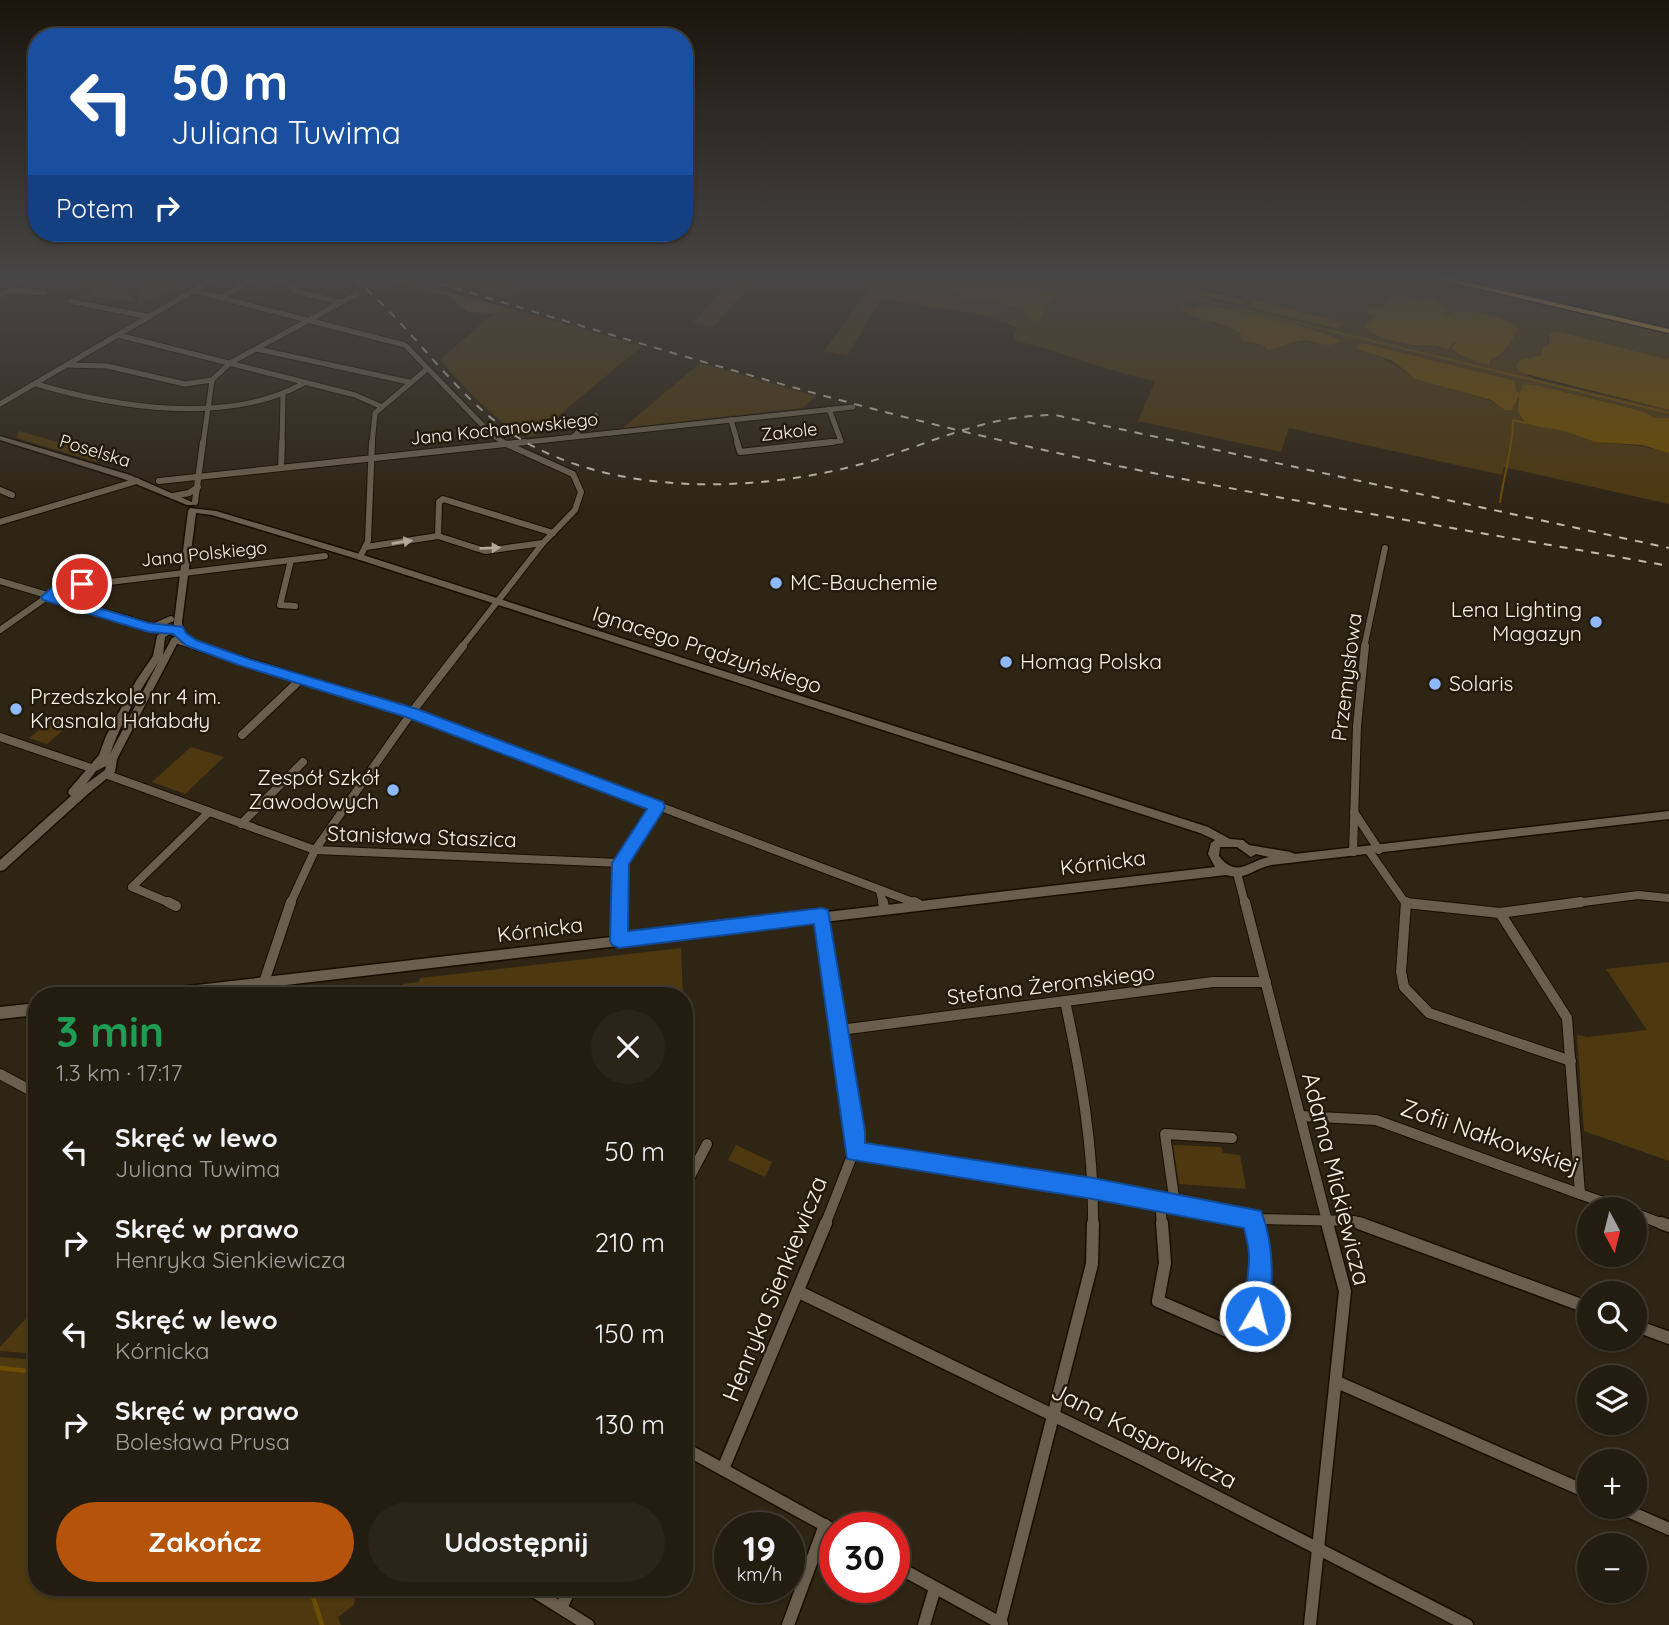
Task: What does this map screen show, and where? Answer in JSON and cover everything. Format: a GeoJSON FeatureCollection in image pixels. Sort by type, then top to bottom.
{"type":"FeatureCollection","features":[{"type":"Feature","properties":{"kind":"street"},"geometry":{"type":"LineString","coordinates":[[0,404],[85,355]]}},
{"type":"Feature","properties":{"kind":"street"},"geometry":{"type":"LineString","coordinates":[[197,355],[355,395],[380,406]]}},
{"type":"Feature","properties":{"kind":"street"},"geometry":{"type":"LineString","coordinates":[[68,365],[107,366],[185,384],[212,380],[230,363],[246,355]]}},
{"type":"Feature","properties":{"kind":"street"},"geometry":{"type":"LineString","coordinates":[[284,355],[409,382]]}},
{"type":"Feature","properties":{"kind":"street"},"geometry":{"type":"LineString","coordinates":[[264,982],[285,918],[315,850],[412,713],[543,543],[580,502],[578,483],[573,474],[504,443],[468,413],[414,355]]}},
{"type":"Feature","properties":{"kind":"street"},"geometry":{"type":"LineString","coordinates":[[360,557],[366,547],[375,413],[380,406],[427,369]]}},
{"type":"Feature","properties":{"kind":"street"},"geometry":{"type":"LineString","coordinates":[[0,859],[78,788],[104,757],[111,736],[141,681],[171,636],[171,619],[189,522],[188,505],[198,487],[212,380]]}},
{"type":"Feature","properties":{"kind":"street"},"geometry":{"type":"LineString","coordinates":[[36,384],[80,396],[165,410],[207,408],[283,396],[304,383]]}},
{"type":"Feature","properties":{"kind":"street"},"geometry":{"type":"LineString","coordinates":[[281,467],[283,396]]}},
{"type":"Feature","properties":{"kind":"street","name":"Jana Kochanowskiego"},"geometry":{"type":"LineString","coordinates":[[159,481],[853,407]]}},
{"type":"Feature","properties":{"kind":"street","name":"Zakole"},"geometry":{"type":"LineString","coordinates":[[731,419],[740,452],[841,441],[829,409]]}},
{"type":"Feature","properties":{"kind":"street"},"geometry":{"type":"LineString","coordinates":[[574,436],[596,415]]}},
{"type":"Feature","properties":{"kind":"street","name":"Poselska"},"geometry":{"type":"LineString","coordinates":[[0,438],[137,481],[188,505]]}},
{"type":"Feature","properties":{"kind":"street"},"geometry":{"type":"LineString","coordinates":[[0,522],[137,481]]}},
{"type":"Feature","properties":{"kind":"street"},"geometry":{"type":"LineString","coordinates":[[0,867],[106,773],[171,636],[189,493],[198,487]]}},
{"type":"Feature","properties":{"kind":"street"},"geometry":{"type":"LineString","coordinates":[[0,490],[12,495]]}},
{"type":"Feature","properties":{"kind":"street"},"geometry":{"type":"LineString","coordinates":[[438,536],[439,502],[443,499],[553,533]]}},
{"type":"Feature","properties":{"kind":"street","name":"Ignacego Prądzyńskiego"},"geometry":{"type":"LineString","coordinates":[[188,505],[360,557],[1189,826],[1218,849]]}},
{"type":"Feature","properties":{"kind":"street"},"geometry":{"type":"LineString","coordinates":[[189,522],[199,516],[214,513]]}},
{"type":"Feature","properties":{"kind":"street"},"geometry":{"type":"LineString","coordinates":[[366,547],[438,536],[485,551],[543,543]]}},
{"type":"Feature","properties":{"kind":"street","name":"Przemysłowa"},"geometry":{"type":"LineString","coordinates":[[1353,852],[1350,839],[1354,812],[1353,778],[1365,643],[1385,548]]}},
{"type":"Feature","properties":{"kind":"street","name":"Jana Polskiego"},"geometry":{"type":"LineString","coordinates":[[0,630],[60,588],[325,556]]}},
{"type":"Feature","properties":{"kind":"street"},"geometry":{"type":"LineString","coordinates":[[291,560],[280,605],[295,606]]}},
{"type":"Feature","properties":{"kind":"street"},"geometry":{"type":"LineString","coordinates":[[0,581],[412,713],[918,904]]}},
{"type":"Feature","properties":{"kind":"street"},"geometry":{"type":"LineString","coordinates":[[149,627],[171,619]]}},
{"type":"Feature","properties":{"kind":"street"},"geometry":{"type":"LineString","coordinates":[[242,735],[301,679]]}},
{"type":"Feature","properties":{"kind":"street"},"geometry":{"type":"LineString","coordinates":[[0,737],[106,773]]}},
{"type":"Feature","properties":{"kind":"street"},"geometry":{"type":"LineString","coordinates":[[241,824],[303,762]]}},
{"type":"Feature","properties":{"kind":"street"},"geometry":{"type":"LineString","coordinates":[[91,770],[91,780],[106,773]]}},
{"type":"Feature","properties":{"kind":"street","name":"Stanisława Staszica"},"geometry":{"type":"LineString","coordinates":[[106,773],[315,850],[621,863]]}},
{"type":"Feature","properties":{"kind":"street"},"geometry":{"type":"LineString","coordinates":[[619,940],[621,863],[657,807]]}},
{"type":"Feature","properties":{"kind":"street"},"geometry":{"type":"LineString","coordinates":[[1354,812],[1406,903],[1401,972],[1404,987],[1414,1000],[1429,1013],[1571,1061]]}},
{"type":"Feature","properties":{"kind":"street"},"geometry":{"type":"LineString","coordinates":[[176,906],[132,887],[209,813]]}},
{"type":"Feature","properties":{"kind":"street"},"geometry":{"type":"LineString","coordinates":[[1304,858],[1249,849],[1239,843],[1218,849],[1232,872],[1244,872],[1252,866],[1304,858],[1669,815]]}},
{"type":"Feature","properties":{"kind":"street","name":"Kórnicka"},"geometry":{"type":"LineString","coordinates":[[1189,873],[1218,849]]}},
{"type":"Feature","properties":{"kind":"street"},"geometry":{"type":"LineString","coordinates":[[1249,849],[1253,859],[1252,866]]}},
{"type":"Feature","properties":{"kind":"street","name":"Kórnicka"},"geometry":{"type":"LineString","coordinates":[[222,987],[1189,873],[1232,872]]}},
{"type":"Feature","properties":{"kind":"street","name":"Adama Mickiewicza"},"geometry":{"type":"LineString","coordinates":[[1232,872],[1266,982],[1345,1291],[1310,1625]]}},
{"type":"Feature","properties":{"kind":"street"},"geometry":{"type":"LineString","coordinates":[[880,891],[884,908]]}},
{"type":"Feature","properties":{"kind":"street"},"geometry":{"type":"LineString","coordinates":[[1406,903],[1500,913],[1638,895],[1669,898]]}},
{"type":"Feature","properties":{"kind":"street","name":"Zofii Nałkowskiej"},"geometry":{"type":"LineString","coordinates":[[1300,1116],[1376,1120],[1580,1194],[1569,1029],[1563,1010],[1500,913]]}},
{"type":"Feature","properties":{"kind":"street","name":"Henryka Sienkiewicza"},"geometry":{"type":"LineString","coordinates":[[723,1469],[799,1292],[854,1152],[855,1131],[822,915]]}},
{"type":"Feature","properties":{"kind":"street","name":"Stefana Żeromskiego"},"geometry":{"type":"LineString","coordinates":[[841,1030],[1213,982],[1266,982]]}},
{"type":"Feature","properties":{"kind":"street"},"geometry":{"type":"LineString","coordinates":[[910,1574],[1002,1624],[1092,1264],[1093,1189],[1084,1091],[1065,1001]]}},
{"type":"Feature","properties":{"kind":"street"},"geometry":{"type":"LineString","coordinates":[[0,1013],[28,1010]]}},
{"type":"Feature","properties":{"kind":"street"},"geometry":{"type":"LineString","coordinates":[[0,1074],[28,1089]]}},
{"type":"Feature","properties":{"kind":"street"},"geometry":{"type":"LineString","coordinates":[[1175,1204],[1165,1134],[1232,1138]]}},
{"type":"Feature","properties":{"kind":"street"},"geometry":{"type":"LineString","coordinates":[[693,1172],[708,1144]]}},
{"type":"Feature","properties":{"kind":"street"},"geometry":{"type":"LineString","coordinates":[[854,1152],[1093,1189],[1254,1219],[1354,1221],[1577,1304]]}},
{"type":"Feature","properties":{"kind":"street"},"geometry":{"type":"LineString","coordinates":[[1580,1194],[1589,1197]]}},
{"type":"Feature","properties":{"kind":"street"},"geometry":{"type":"LineString","coordinates":[[1160,1202],[1165,1263],[1158,1301],[1250,1341],[1259,1291],[1260,1267],[1254,1219]]}},
{"type":"Feature","properties":{"kind":"street"},"geometry":{"type":"LineString","coordinates":[[1647,1218],[1669,1226]]}},
{"type":"Feature","properties":{"kind":"street","name":"Jana Kasprowicza"},"geometry":{"type":"LineString","coordinates":[[799,1292],[1054,1414],[1467,1625]]}},
{"type":"Feature","properties":{"kind":"street"},"geometry":{"type":"LineString","coordinates":[[1647,1330],[1669,1338]]}},
{"type":"Feature","properties":{"kind":"street"},"geometry":{"type":"LineString","coordinates":[[1337,1382],[1577,1488]]}},
{"type":"Feature","properties":{"kind":"street"},"geometry":{"type":"LineString","coordinates":[[693,1453],[819,1522]]}},
{"type":"Feature","properties":{"kind":"street"},"geometry":{"type":"LineString","coordinates":[[1646,1519],[1669,1529]]}},
{"type":"Feature","properties":{"kind":"street"},"geometry":{"type":"LineString","coordinates":[[788,1625],[819,1553]]}},
{"type":"Feature","properties":{"kind":"street"},"geometry":{"type":"LineString","coordinates":[[924,1625],[935,1588]]}},
{"type":"Feature","properties":{"kind":"street"},"geometry":{"type":"LineString","coordinates":[[542,1596],[588,1625]]}},
{"type":"Feature","properties":{"kind":"street"},"geometry":{"type":"LineString","coordinates":[[561,1608],[567,1596]]}},
{"type":"Feature","properties":{"kind":"shaded area"},"geometry":{"type":"Polygon","coordinates":[[[446,355],[631,355],[534,436],[523,434],[497,418],[440,360],[446,355]]]}},
{"type":"Feature","properties":{"kind":"shaded area"},"geometry":{"type":"Polygon","coordinates":[[[1064,355],[1375,355],[1411,375],[1488,400],[1505,409],[1512,410],[1520,396],[1518,412],[1527,421],[1538,426],[1562,430],[1598,442],[1669,453],[1669,504],[1504,467],[1502,475],[1289,428],[1281,452],[1138,421],[1155,381],[1064,355]]]}},
{"type":"Feature","properties":{"kind":"shaded area"},"geometry":{"type":"Polygon","coordinates":[[[1375,355],[1410,355],[1515,381],[1516,391],[1520,393],[1523,384],[1540,386],[1642,411],[1655,418],[1669,418],[1669,453],[1642,445],[1595,442],[1565,431],[1526,423],[1518,412],[1519,396],[1512,410],[1505,410],[1491,400],[1416,379],[1391,360],[1375,355]]]}},
{"type":"Feature","properties":{"kind":"shaded area"},"geometry":{"type":"Polygon","coordinates":[[[1410,355],[1460,355],[1489,366],[1489,360],[1496,355],[1541,355],[1520,368],[1521,373],[1536,379],[1669,410],[1669,418],[1655,418],[1642,411],[1540,386],[1524,384],[1521,393],[1516,391],[1514,381],[1410,355]]]}},
{"type":"Feature","properties":{"kind":"shaded area"},"geometry":{"type":"Polygon","coordinates":[[[1460,355],[1499,355],[1490,360],[1489,366],[1460,355]]]}},
{"type":"Feature","properties":{"kind":"shaded area"},"geometry":{"type":"Polygon","coordinates":[[[1649,355],[1669,355],[1665,359],[1649,355]]]}},
{"type":"Feature","properties":{"kind":"shaded area"},"geometry":{"type":"Polygon","coordinates":[[[1540,356],[1669,357],[1669,410],[1522,373],[1516,366],[1520,360],[1540,356]]]}},
{"type":"Feature","properties":{"kind":"shaded area"},"geometry":{"type":"Polygon","coordinates":[[[700,363],[816,396],[803,408],[623,428],[700,363]]]}},
{"type":"Feature","properties":{"kind":"shaded area"},"geometry":{"type":"Polygon","coordinates":[[[19,431],[106,456],[96,462],[17,438],[19,431]]]}},
{"type":"Feature","properties":{"kind":"shaded area"},"geometry":{"type":"Polygon","coordinates":[[[58,715],[75,720],[47,744],[29,738],[58,715]]]}},
{"type":"Feature","properties":{"kind":"shaded area"},"geometry":{"type":"Polygon","coordinates":[[[191,747],[224,757],[185,794],[152,782],[191,747]]]}},
{"type":"Feature","properties":{"kind":"shaded area"},"geometry":{"type":"Polygon","coordinates":[[[681,948],[683,987],[402,987],[403,984],[419,982],[420,978],[681,948]]]}},
{"type":"Feature","properties":{"kind":"shaded area"},"geometry":{"type":"Polygon","coordinates":[[[1669,962],[1669,1161],[1584,1131],[1577,1035],[1587,1037],[1647,1030],[1606,969],[1669,962]]]}},
{"type":"Feature","properties":{"kind":"shaded area"},"geometry":{"type":"Polygon","coordinates":[[[736,1145],[772,1162],[765,1177],[728,1160],[736,1145]]]}},
{"type":"Feature","properties":{"kind":"shaded area"},"geometry":{"type":"Polygon","coordinates":[[[1173,1145],[1221,1147],[1223,1153],[1240,1155],[1246,1189],[1179,1184],[1173,1145]]]}},
{"type":"Feature","properties":{"kind":"shaded area"},"geometry":{"type":"Polygon","coordinates":[[[28,1316],[28,1353],[0,1351],[0,1347],[28,1316]]]}},
{"type":"Feature","properties":{"kind":"shaded area"},"geometry":{"type":"Polygon","coordinates":[[[0,1357],[28,1359],[28,1596],[355,1596],[354,1605],[338,1617],[341,1625],[0,1625],[0,1357]]]}},
{"type":"Feature","properties":{"kind":"waterway"},"geometry":{"type":"LineString","coordinates":[[1429,355],[1669,413]]}},
{"type":"Feature","properties":{"kind":"waterway"},"geometry":{"type":"LineString","coordinates":[[1500,502],[1513,420],[1526,423]]}},
{"type":"Feature","properties":{"kind":"waterway"},"geometry":{"type":"LineString","coordinates":[[0,1368],[28,1371]]}},
{"type":"Feature","properties":{"kind":"waterway"},"geometry":{"type":"LineString","coordinates":[[313,1596],[322,1625]]}},
{"type":"Feature","properties":{"kind":"railway"},"geometry":{"type":"LineString","coordinates":[[429,355],[462,391],[500,425],[537,448],[577,465],[621,476],[713,484],[760,482],[846,468],[961,431]]}},
{"type":"Feature","properties":{"kind":"railway"},"geometry":{"type":"LineString","coordinates":[[679,355],[961,431]]}},
{"type":"Feature","properties":{"kind":"railway"},"geometry":{"type":"LineString","coordinates":[[961,431],[999,421],[1055,415],[1669,548]]}},
{"type":"Feature","properties":{"kind":"railway"},"geometry":{"type":"LineString","coordinates":[[961,431],[1156,474],[1669,566]]}},
{"type":"Feature","properties":{"kind":"place","name":"MC-Bauchemie"},"geometry":{"type":"Point","coordinates":[776,583]}},
{"type":"Feature","properties":{"kind":"place","name":"Lena Lighting Magazyn"},"geometry":{"type":"Point","coordinates":[1596,622]}},
{"type":"Feature","properties":{"kind":"place","name":"Homag Polska"},"geometry":{"type":"Point","coordinates":[1006,662]}},
{"type":"Feature","properties":{"kind":"place","name":"Solaris"},"geometry":{"type":"Point","coordinates":[1435,684]}},
{"type":"Feature","properties":{"kind":"place","name":"Przedszkole nr 4 im. Krasnala Hałabały"},"geometry":{"type":"Point","coordinates":[16,709]}},
{"type":"Feature","properties":{"kind":"place","name":"Zespół Szkół Zawodowych"},"geometry":{"type":"Point","coordinates":[393,790]}},
{"type":"Feature","properties":{"kind":"route"},"geometry":{"type":"LineString","coordinates":[[82,584],[60,588],[48,597],[149,627],[178,630],[180,636],[191,643],[244,662],[412,713],[657,807],[621,863],[619,940],[822,915],[855,1131],[854,1152],[1093,1189],[1254,1219],[1260,1255],[1255,1316]]}}]}
